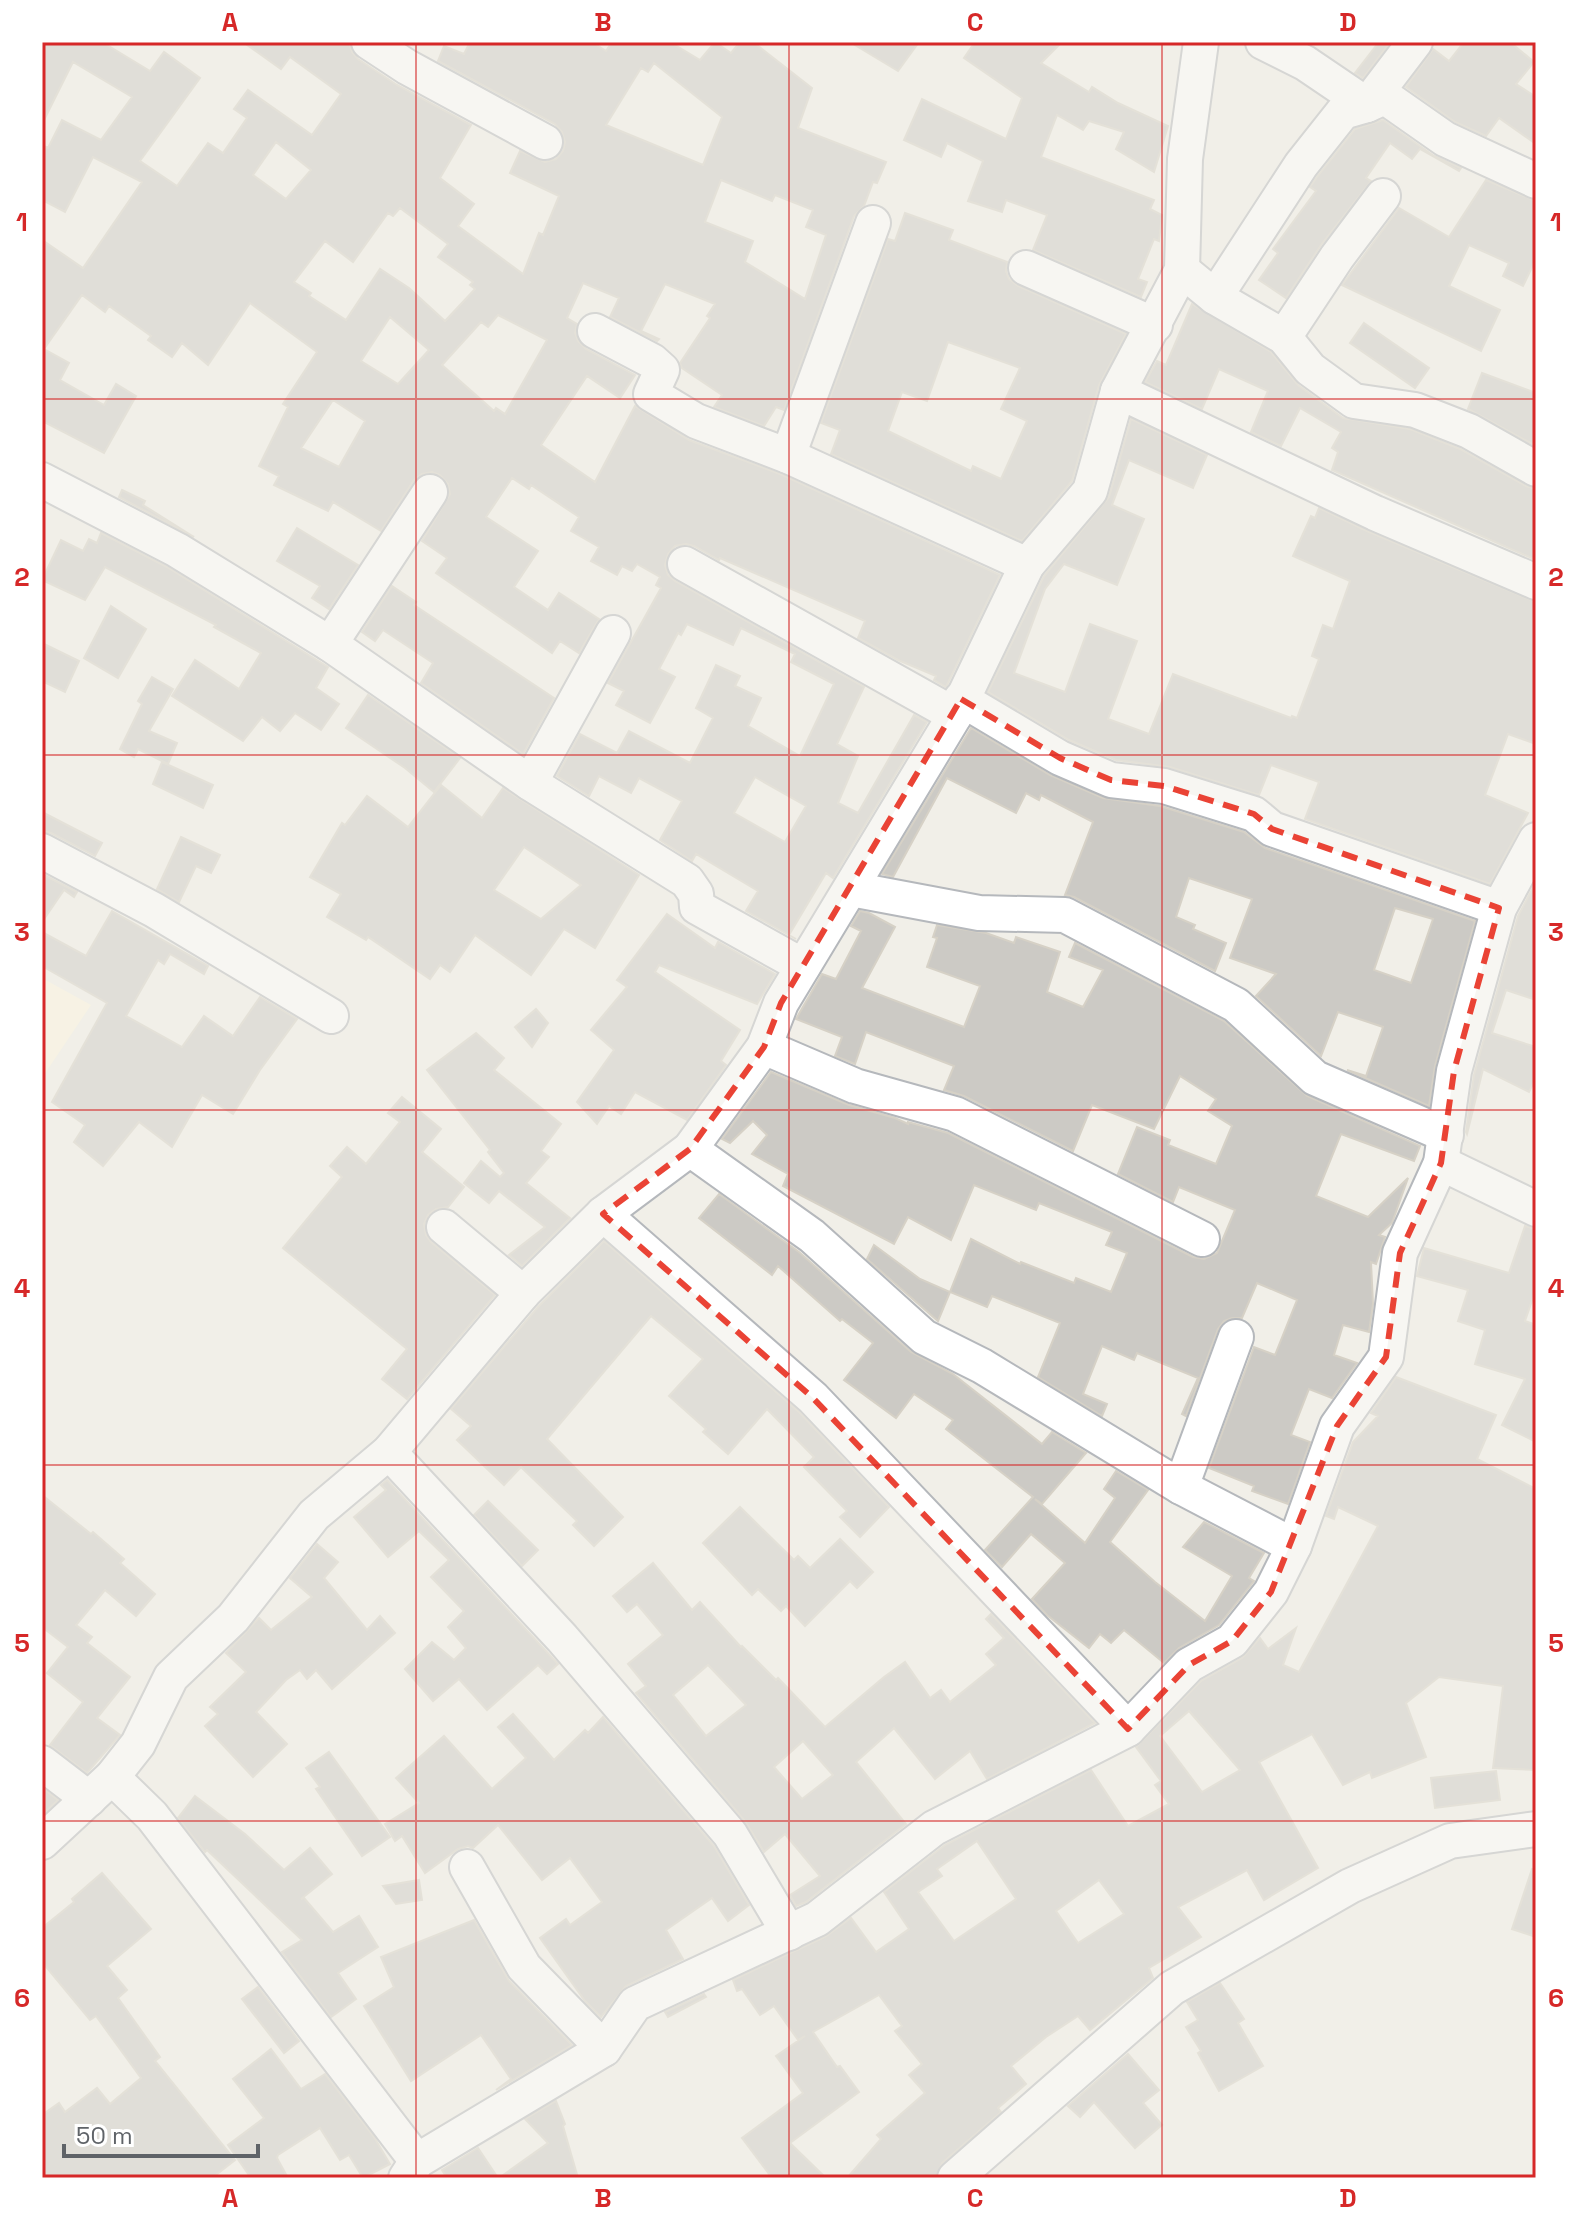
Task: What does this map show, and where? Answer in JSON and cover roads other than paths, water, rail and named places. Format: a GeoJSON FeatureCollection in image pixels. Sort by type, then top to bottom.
{"type":"FeatureCollection","features":[{"type":"Feature","properties":{"kind":"street"},"geometry":{"type":"LineString","coordinates":[[369,42],[407,67],[545,142]]}},
{"type":"Feature","properties":{"kind":"street"},"geometry":{"type":"LineString","coordinates":[[42,1842],[100,1788],[138,1744],[171,1677],[233,1618],[314,1515],[389,1452],[523,1293],[603,1214],[690,1149],[764,1047],[781,1003],[958,707],[1027,565],[1090,491],[1118,391],[1182,270],[1185,159],[1201,42]]}},
{"type":"Feature","properties":{"kind":"street"},"geometry":{"type":"LineString","coordinates":[[1263,42],[1305,63],[1367,105]]}},
{"type":"Feature","properties":{"kind":"street"},"geometry":{"type":"LineString","coordinates":[[1367,105],[1415,42]]}},
{"type":"Feature","properties":{"kind":"street"},"geometry":{"type":"LineString","coordinates":[[1215,297],[1301,165],[1343,112],[1385,97],[1445,139],[1536,181]]}},
{"type":"Feature","properties":{"kind":"street"},"geometry":{"type":"LineString","coordinates":[[1284,337],[1337,257],[1383,196]]}},
{"type":"Feature","properties":{"kind":"street"},"geometry":{"type":"LineString","coordinates":[[788,456],[873,223]]}},
{"type":"Feature","properties":{"kind":"street"},"geometry":{"type":"LineString","coordinates":[[1026,268],[1155,325]]}},
{"type":"Feature","properties":{"kind":"street"},"geometry":{"type":"LineString","coordinates":[[1182,270],[1215,297],[1284,337],[1310,369],[1354,401],[1415,410],[1469,431],[1536,469]]}},
{"type":"Feature","properties":{"kind":"street"},"geometry":{"type":"LineString","coordinates":[[595,331],[652,361],[662,370],[651,394],[696,421],[788,456],[1027,565]]}},
{"type":"Feature","properties":{"kind":"street"},"geometry":{"type":"LineString","coordinates":[[1118,391],[1375,513],[1536,582]]}},
{"type":"Feature","properties":{"kind":"street"},"geometry":{"type":"LineString","coordinates":[[42,480],[177,550],[330,644],[530,783],[687,881],[696,894],[697,907],[803,966]]}},
{"type":"Feature","properties":{"kind":"street"},"geometry":{"type":"LineString","coordinates":[[330,644],[430,492]]}},
{"type":"Feature","properties":{"kind":"street"},"geometry":{"type":"LineString","coordinates":[[685,564],[958,707],[1111,780],[1164,786],[1254,814],[1272,829],[1499,908]]}},
{"type":"Feature","properties":{"kind":"street"},"geometry":{"type":"LineString","coordinates":[[530,783],[613,633]]}},
{"type":"Feature","properties":{"kind":"street"},"geometry":{"type":"LineString","coordinates":[[42,1763],[100,1788],[152,1816],[412,2170],[604,2049],[635,2004],[817,1919],[934,1828],[1128,1729],[1189,1665],[1232,1641],[1271,1592],[1294,1546],[1337,1426],[1386,1357],[1400,1253],[1444,1149],[1454,1071],[1499,908],[1536,840]]}},
{"type":"Feature","properties":{"kind":"street"},"geometry":{"type":"LineString","coordinates":[[42,851],[154,910],[331,1016]]}},
{"type":"Feature","properties":{"kind":"street"},"geometry":{"type":"LineString","coordinates":[[851,889],[979,913],[1065,915],[1236,1005],[1315,1078],[1444,1149],[1536,1209]]}},
{"type":"Feature","properties":{"kind":"street"},"geometry":{"type":"LineString","coordinates":[[764,1047],[855,1086],[955,1114],[1202,1239]]}},
{"type":"Feature","properties":{"kind":"street"},"geometry":{"type":"LineString","coordinates":[[690,1149],[812,1236],[924,1337],[982,1366],[1181,1487],[1294,1546]]}},
{"type":"Feature","properties":{"kind":"street"},"geometry":{"type":"LineString","coordinates":[[603,1214],[813,1398],[1128,1729]]}},
{"type":"Feature","properties":{"kind":"street"},"geometry":{"type":"LineString","coordinates":[[444,1227],[523,1293]]}},
{"type":"Feature","properties":{"kind":"street"},"geometry":{"type":"LineString","coordinates":[[1181,1487],[1236,1337]]}},
{"type":"Feature","properties":{"kind":"street"},"geometry":{"type":"LineString","coordinates":[[389,1452],[562,1638],[730,1834],[789,1933]]}},
{"type":"Feature","properties":{"kind":"street"},"geometry":{"type":"LineString","coordinates":[[955,2178],[1172,1988],[1350,1886],[1450,1841],[1536,1829]]}},
{"type":"Feature","properties":{"kind":"street"},"geometry":{"type":"LineString","coordinates":[[467,1867],[524,1967],[604,2049]]}}]}
